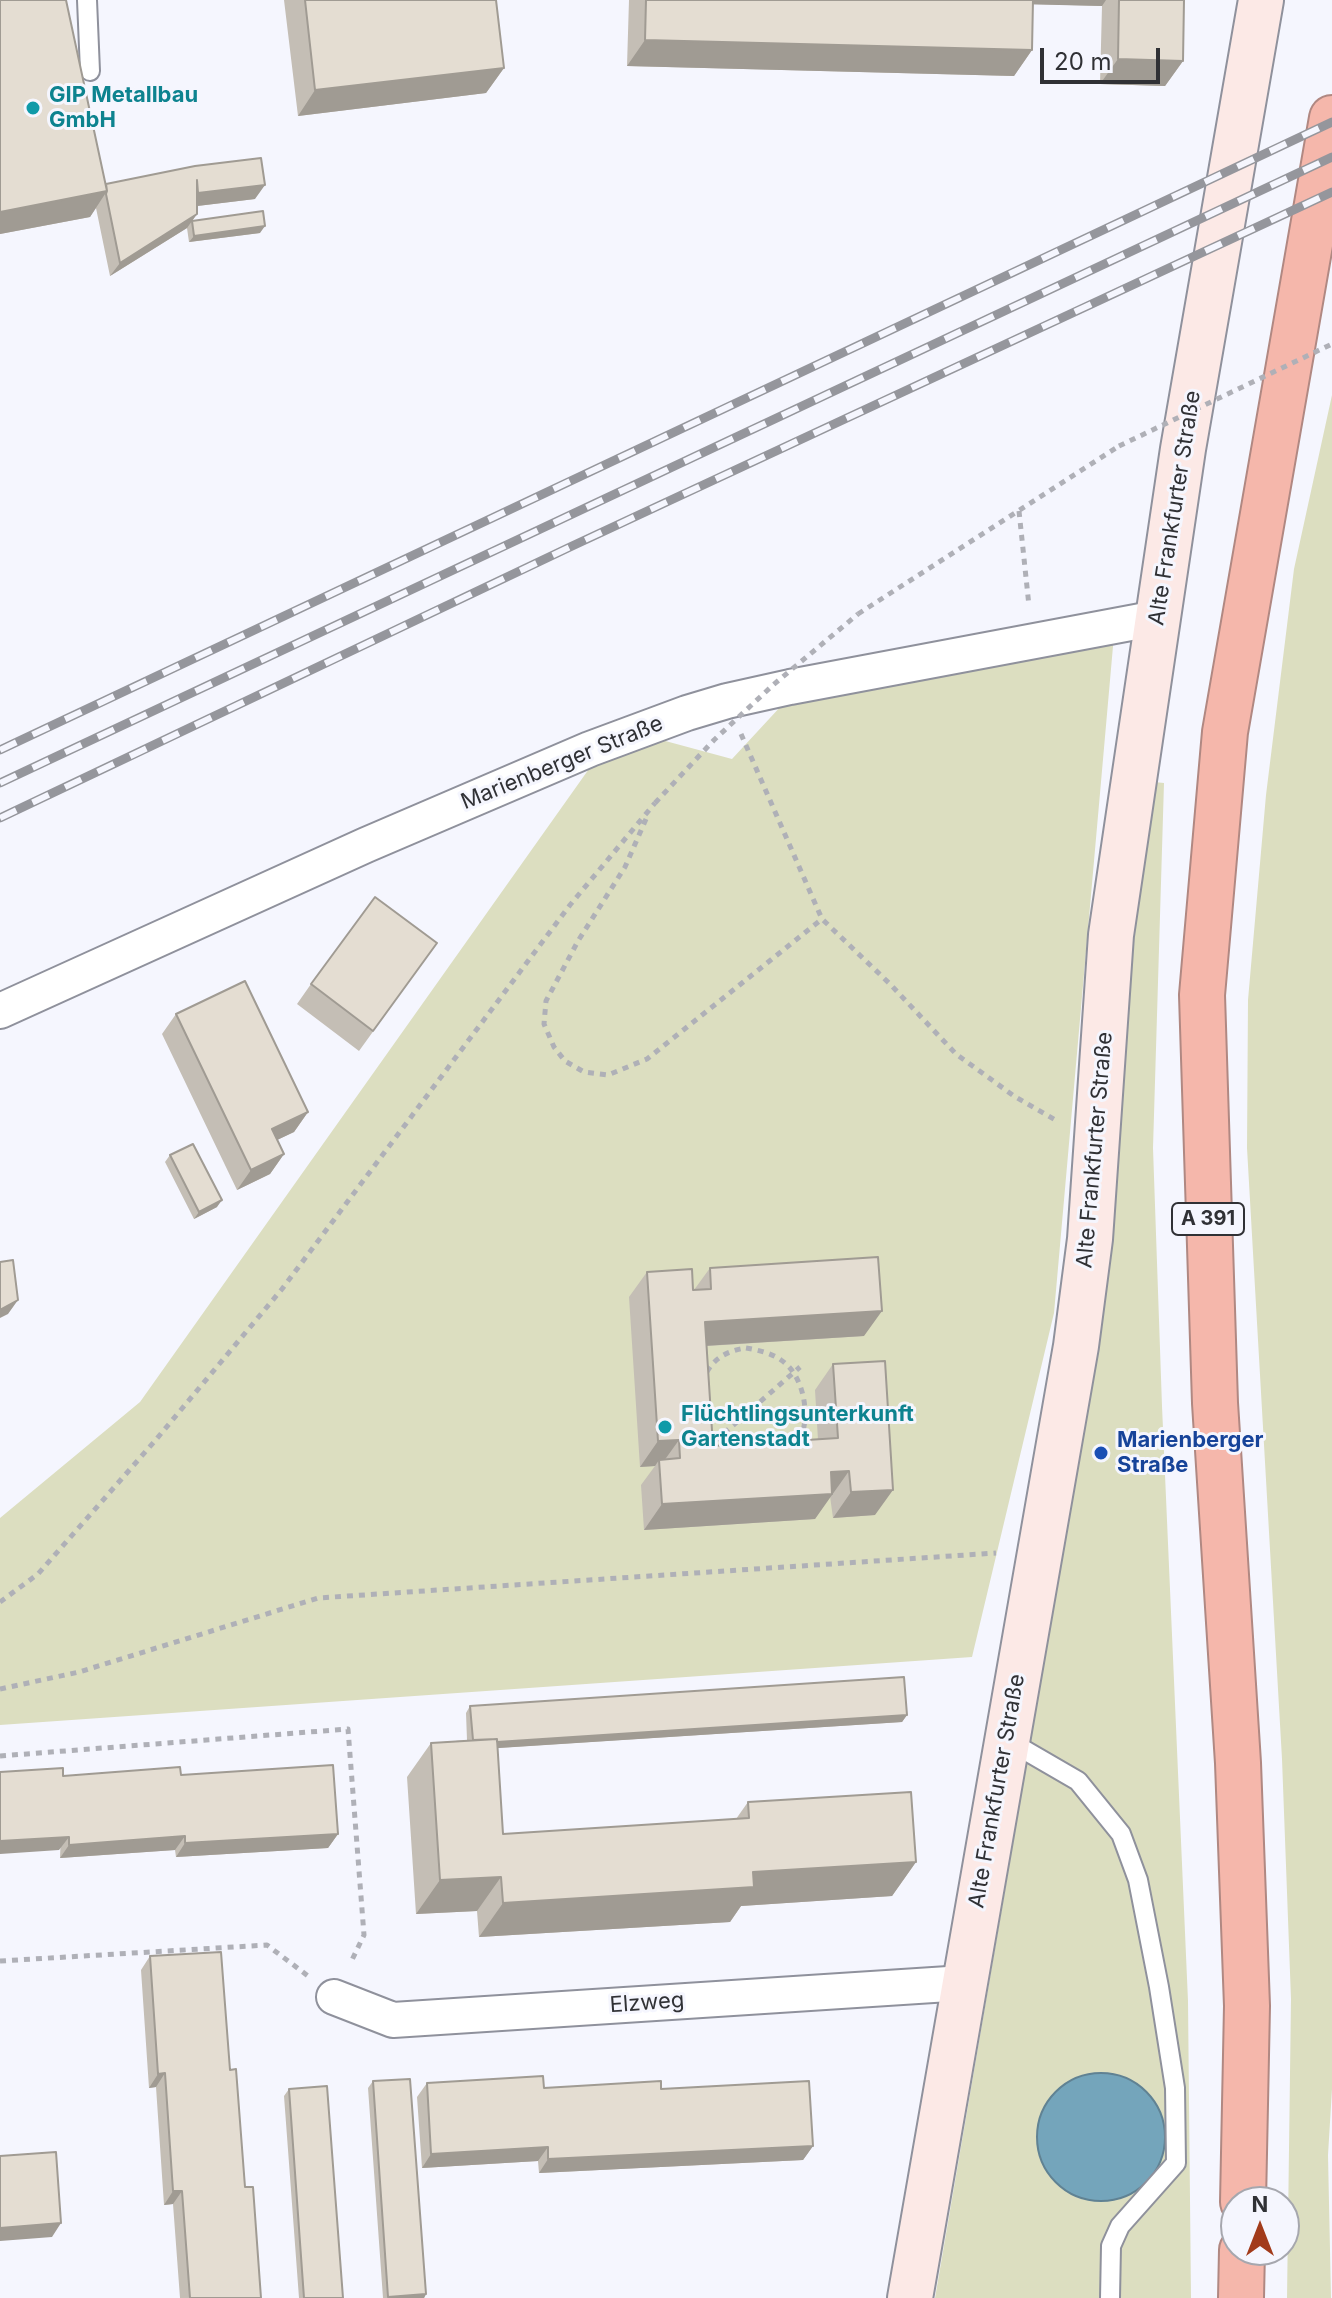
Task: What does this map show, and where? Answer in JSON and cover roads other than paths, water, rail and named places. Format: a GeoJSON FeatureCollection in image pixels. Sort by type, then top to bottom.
{"type":"FeatureCollection","features":[{"type":"Feature","properties":{"kind":"highway","name":"A 391"},"geometry":{"type":"LineString","coordinates":[[1243,2186],[1247,2006],[1238,1763],[1215,1403],[1202,995],[1225,732],[1332,118]]}},
{"type":"Feature","properties":{"kind":"highway"},"geometry":{"type":"LineString","coordinates":[[1241,2298],[1242,2266]]}},
{"type":"Feature","properties":{"kind":"street","name":"Alte Frankfurter Straße"},"geometry":{"type":"LineString","coordinates":[[910,2298],[1076,1346],[1090,1239],[1111,935],[1186,434],[1261,0]]}},
{"type":"Feature","properties":{"kind":"street","name":"Marienberger Straße"},"geometry":{"type":"LineString","coordinates":[[0,1011],[535,772],[590,749],[727,701],[1157,618]]}},
{"type":"Feature","properties":{"kind":"street","name":"Elzweg"},"geometry":{"type":"LineString","coordinates":[[334,1997],[393,2020],[964,1983]]}},
{"type":"Feature","properties":{"kind":"lane"},"geometry":{"type":"LineString","coordinates":[[87,0],[90,71]]}},
{"type":"Feature","properties":{"kind":"lane"},"geometry":{"type":"LineString","coordinates":[[1006,1740],[1078,1781],[1121,1834],[1138,1880],[1159,1987],[1175,2088],[1176,2163],[1120,2226],[1111,2246],[1110,2298]]}},
{"type":"Feature","properties":{"kind":"water"},"geometry":{"type":"Polygon","coordinates":[[[1101,2073],[1125,2078],[1146,2092],[1160,2113],[1165,2137],[1160,2161],[1146,2182],[1125,2196],[1101,2201],[1077,2196],[1056,2182],[1042,2161],[1037,2137],[1042,2113],[1056,2092],[1077,2078],[1101,2073]]]}},
{"type":"Feature","properties":{"kind":"railway"},"geometry":{"type":"LineString","coordinates":[[0,750],[1332,122]]}},
{"type":"Feature","properties":{"kind":"railway"},"geometry":{"type":"LineString","coordinates":[[0,783],[1332,157]]}},
{"type":"Feature","properties":{"kind":"railway"},"geometry":{"type":"LineString","coordinates":[[0,818],[570,547],[1332,192]]}},
{"type":"Feature","properties":{"kind":"place","name":"GIP Metallbau GmbH"},"geometry":{"type":"Point","coordinates":[33,108]}},
{"type":"Feature","properties":{"kind":"place","name":"Flüchtlingsunterkunft Gartenstadt"},"geometry":{"type":"Point","coordinates":[665,1427]}},
{"type":"Feature","properties":{"kind":"place","name":"Marienberger Straße"},"geometry":{"type":"Point","coordinates":[1101,1453]}}]}
